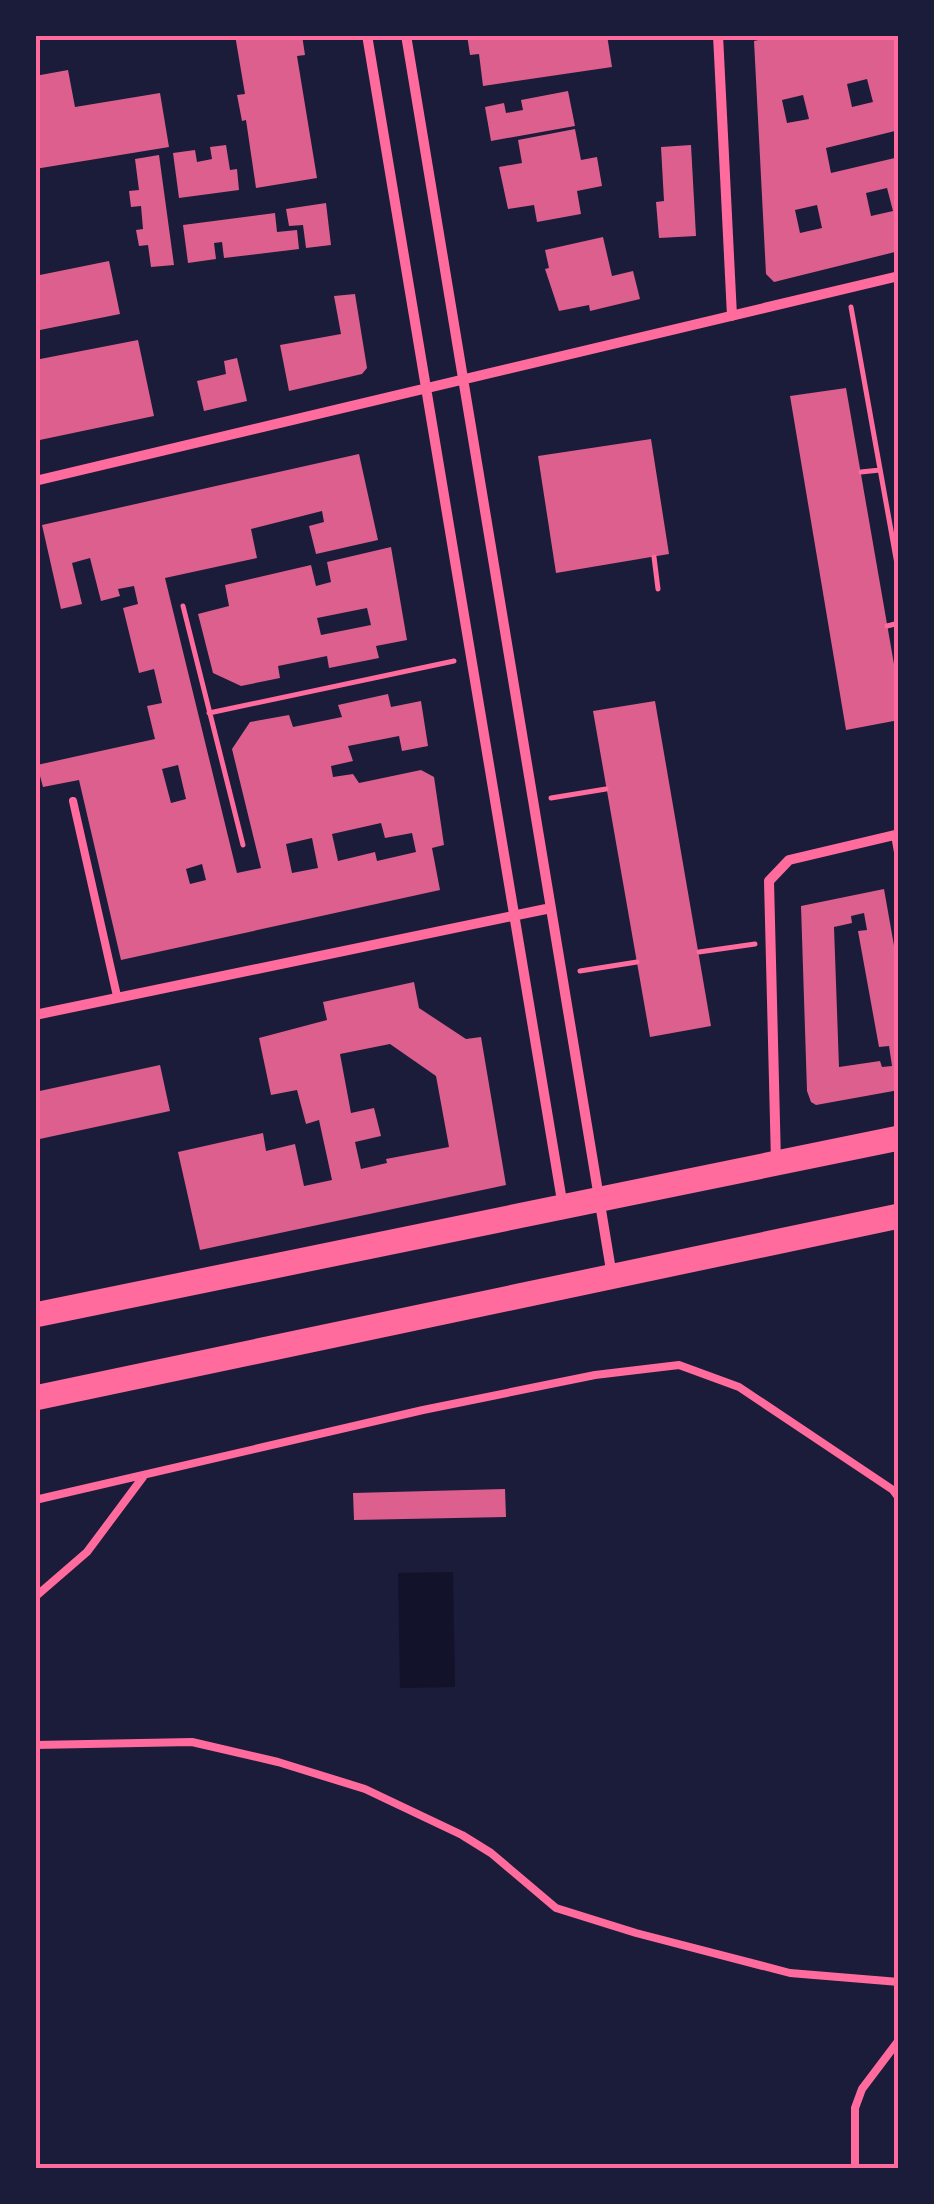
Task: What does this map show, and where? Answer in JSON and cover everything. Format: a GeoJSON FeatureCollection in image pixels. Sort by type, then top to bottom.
{"type":"FeatureCollection","features":[{"type":"Feature","properties":{"kind":"main road"},"geometry":{"type":"LineString","coordinates":[[35,1315],[899,1138]]}},
{"type":"Feature","properties":{"kind":"main road"},"geometry":{"type":"LineString","coordinates":[[35,1398],[899,1216]]}},
{"type":"Feature","properties":{"kind":"street"},"geometry":{"type":"LineString","coordinates":[[367,35],[563,1207]]}},
{"type":"Feature","properties":{"kind":"street"},"geometry":{"type":"LineString","coordinates":[[406,35],[612,1276]]}},
{"type":"Feature","properties":{"kind":"street"},"geometry":{"type":"LineString","coordinates":[[731,35],[718,37],[732,316]]}},
{"type":"Feature","properties":{"kind":"street"},"geometry":{"type":"LineString","coordinates":[[35,481],[899,276]]}},
{"type":"Feature","properties":{"kind":"street"},"geometry":{"type":"LineString","coordinates":[[776,1163],[767,894],[774,872],[789,860],[897,835],[899,852]]}},
{"type":"Feature","properties":{"kind":"street"},"geometry":{"type":"LineString","coordinates":[[35,1014],[552,908]]}},
{"type":"Feature","properties":{"kind":"lane"},"geometry":{"type":"LineString","coordinates":[[73,801],[117,996]]}},
{"type":"Feature","properties":{"kind":"lane"},"geometry":{"type":"LineString","coordinates":[[35,1500],[442,1406],[595,1375],[679,1365],[739,1387],[893,1490],[899,1498]]}},
{"type":"Feature","properties":{"kind":"lane"},"geometry":{"type":"LineString","coordinates":[[35,1597],[87,1552],[143,1477]]}},
{"type":"Feature","properties":{"kind":"lane"},"geometry":{"type":"LineString","coordinates":[[35,1746],[192,1742],[278,1762],[365,1789],[462,1834],[556,1908],[790,1973],[899,1982]]}},
{"type":"Feature","properties":{"kind":"lane"},"geometry":{"type":"LineString","coordinates":[[855,2169],[854,2108],[862,2089],[899,2040]]}},
{"type":"Feature","properties":{"kind":"path"},"geometry":{"type":"LineString","coordinates":[[846,288],[899,574]]}},
{"type":"Feature","properties":{"kind":"path"},"geometry":{"type":"LineString","coordinates":[[860,472],[880,470]]}},
{"type":"Feature","properties":{"kind":"path"},"geometry":{"type":"LineString","coordinates":[[654,557],[658,590]]}},
{"type":"Feature","properties":{"kind":"path"},"geometry":{"type":"LineString","coordinates":[[183,606],[243,845]]}},
{"type":"Feature","properties":{"kind":"path"},"geometry":{"type":"LineString","coordinates":[[887,626],[899,624]]}},
{"type":"Feature","properties":{"kind":"path"},"geometry":{"type":"LineString","coordinates":[[210,713],[471,658]]}},
{"type":"Feature","properties":{"kind":"path"},"geometry":{"type":"LineString","coordinates":[[534,802],[606,788]]}},
{"type":"Feature","properties":{"kind":"path"},"geometry":{"type":"LineString","coordinates":[[698,952],[735,947]]}},
{"type":"Feature","properties":{"kind":"path"},"geometry":{"type":"LineString","coordinates":[[562,974],[636,962]]}},
{"type":"Feature","properties":{"kind":"shaded area"},"geometry":{"type":"Polygon","coordinates":[[[453,1572],[455,1687],[400,1688],[398,1573],[453,1572]]]}},
{"type":"Feature","properties":{"kind":"building"},"geometry":{"type":"Polygon","coordinates":[[[235,35],[302,35],[305,55],[297,56],[317,178],[256,188],[246,120],[242,121],[237,95],[245,94],[235,35]]]}},
{"type":"Feature","properties":{"kind":"building"},"geometry":{"type":"Polygon","coordinates":[[[467,35],[607,35],[612,67],[483,86],[479,54],[470,55],[467,35]]]}},
{"type":"Feature","properties":{"kind":"building"},"geometry":{"type":"Polygon","coordinates":[[[781,35],[899,35],[899,130],[826,148],[831,173],[899,157],[899,251],[774,282],[766,274],[754,41],[781,35]],[[867,79],[847,84],[852,107],[873,102],[867,79]],[[803,95],[782,100],[787,123],[809,119],[803,95]],[[887,188],[866,193],[871,216],[893,211],[887,188]],[[817,205],[795,210],[800,233],[822,228],[817,205]]]}},
{"type":"Feature","properties":{"kind":"building"},"geometry":{"type":"Polygon","coordinates":[[[68,70],[75,107],[160,93],[169,147],[35,169],[35,76],[68,70]]]}},
{"type":"Feature","properties":{"kind":"building"},"geometry":{"type":"Polygon","coordinates":[[[568,91],[575,126],[491,141],[485,107],[504,103],[506,113],[523,110],[521,100],[568,91]]]}},
{"type":"Feature","properties":{"kind":"building"},"geometry":{"type":"Polygon","coordinates":[[[575,129],[581,160],[597,157],[602,186],[577,191],[581,214],[537,222],[534,205],[508,209],[499,167],[522,163],[518,140],[575,129]]]}},
{"type":"Feature","properties":{"kind":"building"},"geometry":{"type":"Polygon","coordinates":[[[226,145],[230,170],[237,169],[239,190],[179,198],[173,153],[195,150],[197,162],[212,159],[210,147],[226,145]]]}},
{"type":"Feature","properties":{"kind":"building"},"geometry":{"type":"Polygon","coordinates":[[[691,145],[696,236],[659,238],[656,202],[664,201],[661,147],[691,145]]]}},
{"type":"Feature","properties":{"kind":"building"},"geometry":{"type":"Polygon","coordinates":[[[159,155],[174,265],[151,267],[148,245],[139,246],[136,230],[143,229],[141,206],[131,207],[129,191],[139,190],[135,159],[159,155]]]}},
{"type":"Feature","properties":{"kind":"building"},"geometry":{"type":"Polygon","coordinates":[[[326,203],[331,245],[306,248],[303,225],[289,226],[286,209],[326,203]]]}},
{"type":"Feature","properties":{"kind":"building"},"geometry":{"type":"Polygon","coordinates":[[[275,213],[277,232],[297,230],[299,249],[224,258],[222,242],[214,243],[216,259],[188,263],[183,225],[275,213]]]}},
{"type":"Feature","properties":{"kind":"building"},"geometry":{"type":"Polygon","coordinates":[[[603,237],[612,276],[633,271],[640,299],[590,311],[589,305],[559,311],[545,269],[549,268],[545,250],[603,237]]]}},
{"type":"Feature","properties":{"kind":"building"},"geometry":{"type":"Polygon","coordinates":[[[109,261],[120,314],[35,331],[35,276],[109,261]]]}},
{"type":"Feature","properties":{"kind":"building"},"geometry":{"type":"Polygon","coordinates":[[[355,294],[367,368],[362,374],[289,391],[280,345],[341,334],[334,296],[355,294]]]}},
{"type":"Feature","properties":{"kind":"building"},"geometry":{"type":"Polygon","coordinates":[[[138,340],[154,416],[35,441],[35,360],[138,340]]]}},
{"type":"Feature","properties":{"kind":"building"},"geometry":{"type":"Polygon","coordinates":[[[237,358],[247,401],[204,411],[197,381],[226,374],[224,361],[237,358]]]}},
{"type":"Feature","properties":{"kind":"building"},"geometry":{"type":"Polygon","coordinates":[[[846,388],[899,693],[899,720],[846,730],[790,396],[846,388]]]}},
{"type":"Feature","properties":{"kind":"building"},"geometry":{"type":"Polygon","coordinates":[[[651,439],[669,554],[556,573],[538,456],[651,439]]]}},
{"type":"Feature","properties":{"kind":"building"},"geometry":{"type":"Polygon","coordinates":[[[359,454],[378,540],[316,554],[309,526],[324,522],[322,511],[251,529],[257,558],[165,578],[237,873],[261,868],[232,749],[250,722],[289,715],[293,727],[342,717],[338,705],[388,694],[391,707],[421,701],[428,746],[402,751],[399,736],[348,746],[353,761],[331,766],[333,777],[353,774],[359,783],[421,770],[434,777],[444,845],[432,848],[440,890],[121,960],[79,780],[43,787],[37,765],[155,739],[147,706],[162,703],[154,669],[139,673],[123,608],[138,604],[134,586],[118,589],[120,596],[101,601],[90,558],[72,563],[82,604],[61,609],[42,525],[359,454]],[[178,765],[162,769],[171,803],[186,799],[178,765]],[[381,823],[332,834],[338,861],[375,852],[377,861],[416,852],[412,833],[385,838],[381,823]],[[312,838],[286,844],[292,873],[318,868],[312,838]],[[202,864],[186,869],[190,884],[206,880],[202,864]]]}},
{"type":"Feature","properties":{"kind":"building"},"geometry":{"type":"Polygon","coordinates":[[[391,547],[407,640],[376,646],[379,658],[329,668],[327,656],[278,666],[280,678],[241,686],[213,673],[198,614],[229,606],[225,585],[311,565],[316,586],[331,582],[327,562],[391,547]],[[367,608],[317,618],[321,635],[371,625],[367,608]]]}},
{"type":"Feature","properties":{"kind":"building"},"geometry":{"type":"Polygon","coordinates":[[[655,701],[711,1026],[650,1037],[593,711],[655,701]]]}},
{"type":"Feature","properties":{"kind":"building"},"geometry":{"type":"Polygon","coordinates":[[[884,889],[899,974],[899,1090],[816,1105],[811,1102],[807,1091],[801,906],[884,889]],[[864,913],[851,916],[852,923],[834,927],[839,1067],[880,1061],[882,1067],[892,1066],[889,1046],[879,1047],[858,931],[867,930],[864,913]]]}},
{"type":"Feature","properties":{"kind":"building"},"geometry":{"type":"Polygon","coordinates":[[[414,982],[419,1008],[466,1039],[481,1037],[506,1185],[200,1250],[178,1152],[263,1133],[266,1151],[295,1144],[304,1186],[332,1180],[319,1120],[306,1124],[297,1090],[271,1095],[259,1038],[327,1020],[323,1002],[414,982]],[[390,1044],[340,1054],[351,1113],[374,1108],[381,1136],[355,1142],[361,1169],[387,1163],[386,1159],[449,1147],[436,1076],[390,1044]]]}},
{"type":"Feature","properties":{"kind":"building"},"geometry":{"type":"Polygon","coordinates":[[[160,1065],[170,1111],[35,1140],[35,1092],[160,1065]]]}},
{"type":"Feature","properties":{"kind":"building"},"geometry":{"type":"Polygon","coordinates":[[[505,1489],[506,1517],[354,1520],[353,1493],[505,1489]]]}}]}
